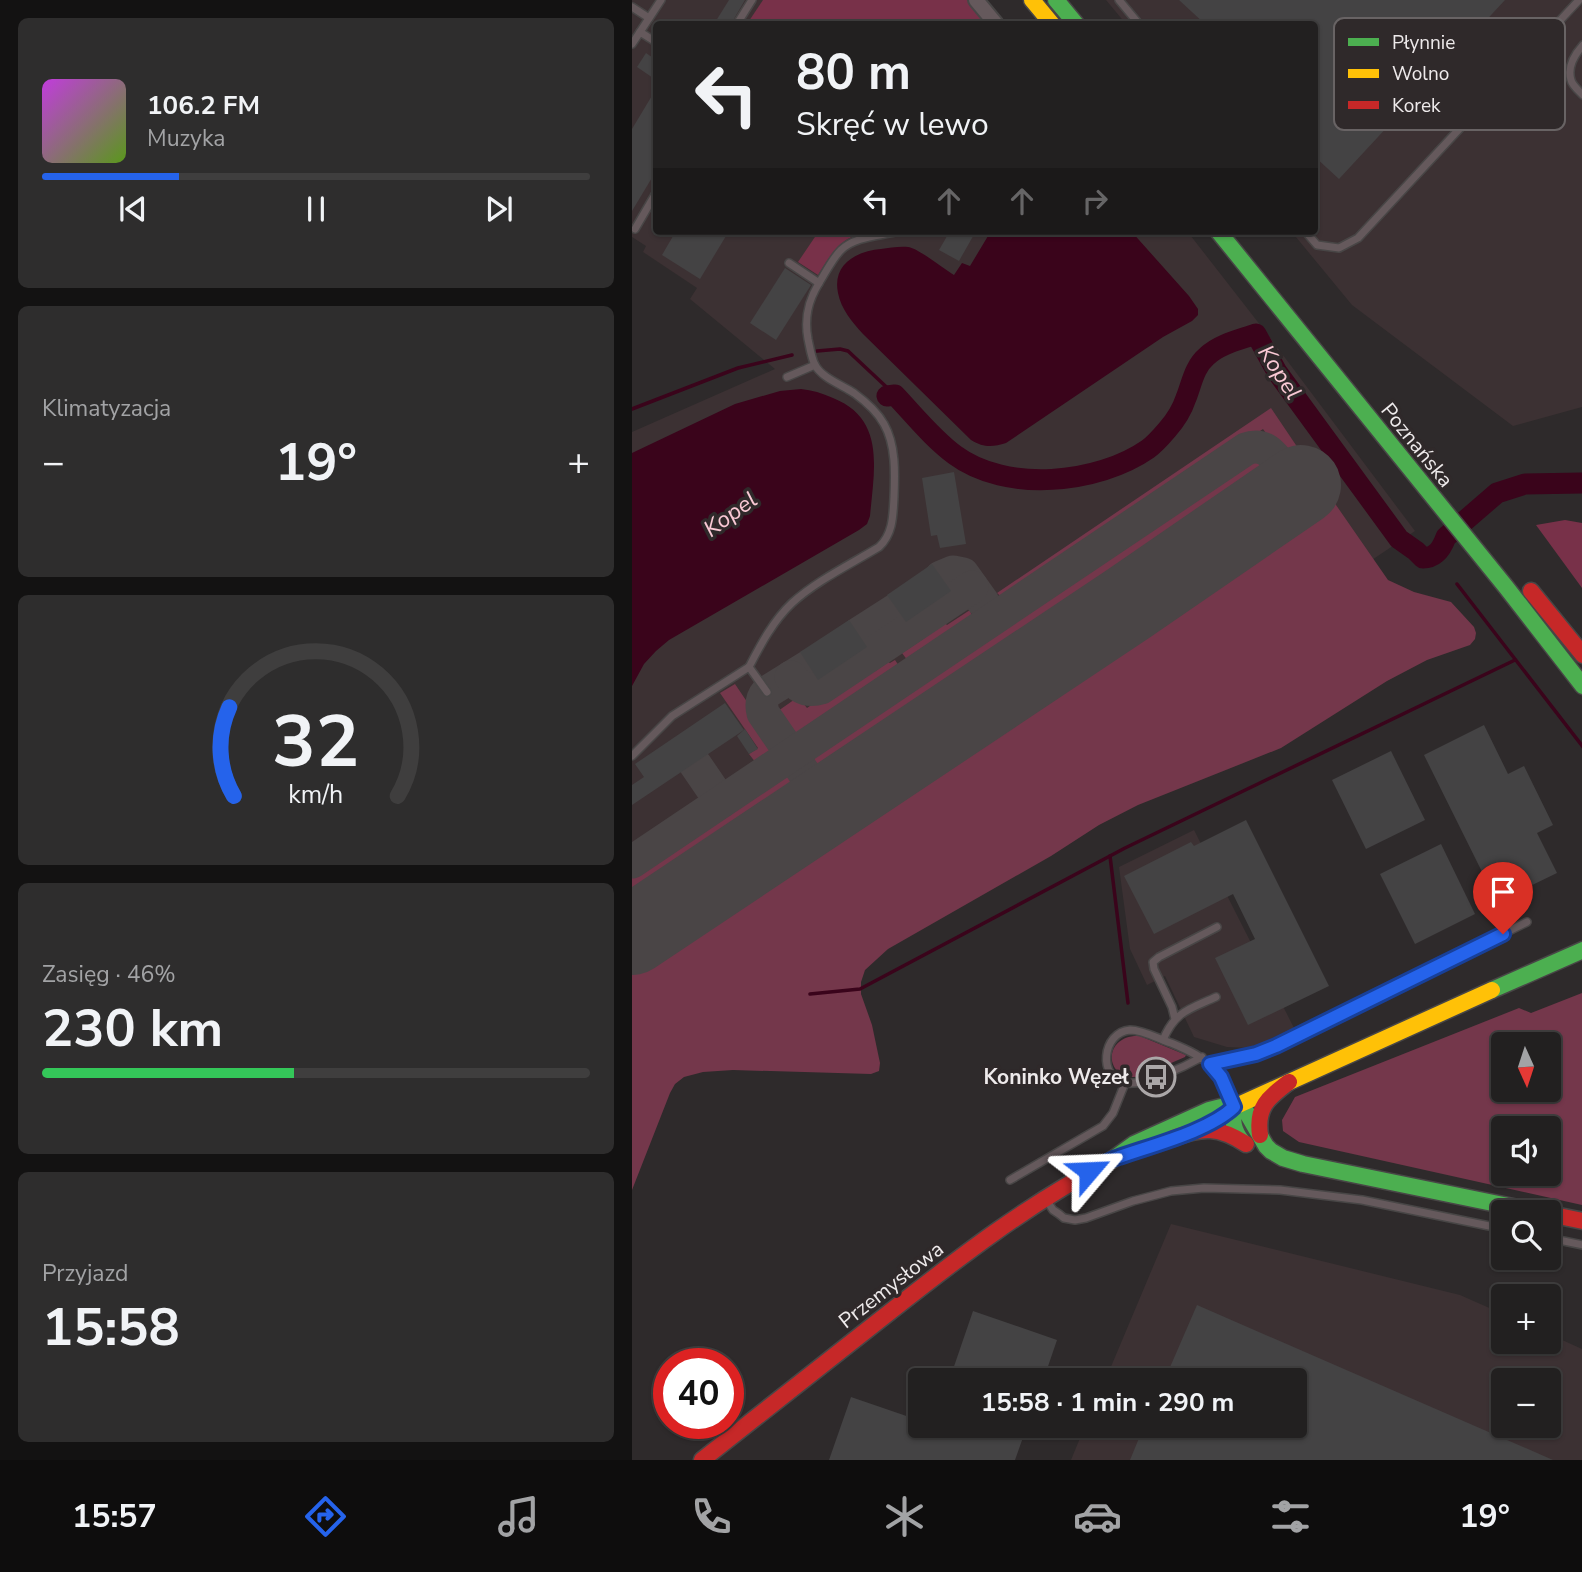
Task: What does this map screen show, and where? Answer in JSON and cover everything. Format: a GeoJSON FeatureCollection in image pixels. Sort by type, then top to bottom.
{"type":"FeatureCollection","features":[{"type":"Feature","properties":{"kind":"main road"},"geometry":{"type":"LineString","coordinates":[[1032,0],[1049,21]]}},
{"type":"Feature","properties":{"kind":"main road"},"geometry":{"type":"LineString","coordinates":[[1056,0],[1074,21]]}},
{"type":"Feature","properties":{"kind":"main road","name":"Poznańska"},"geometry":{"type":"LineString","coordinates":[[1221,235],[1582,686]]}},
{"type":"Feature","properties":{"kind":"main road"},"geometry":{"type":"LineString","coordinates":[[1523,581],[1582,656]]}},
{"type":"Feature","properties":{"kind":"main road","name":"Przemysłowa"},"geometry":{"type":"LineString","coordinates":[[1116,1158],[1215,1121],[1234,1107],[1582,950]]}},
{"type":"Feature","properties":{"kind":"main road"},"geometry":{"type":"LineString","coordinates":[[1260,1135],[1262,1107],[1269,1097],[1289,1082]]}},
{"type":"Feature","properties":{"kind":"main road"},"geometry":{"type":"LineString","coordinates":[[1242,1141],[1235,1133],[1233,1125],[1234,1107],[1247,1113],[1266,1146],[1275,1154],[1303,1164]]}},
{"type":"Feature","properties":{"kind":"main road","name":"Przemysłowa"},"geometry":{"type":"LineString","coordinates":[[702,1460],[943,1270],[1045,1197],[1116,1158],[1134,1144],[1209,1110],[1234,1107]]}},
{"type":"Feature","properties":{"kind":"main road"},"geometry":{"type":"LineString","coordinates":[[1173,1138],[1194,1130],[1215,1129],[1230,1133],[1273,1159],[1491,1203]]}},
{"type":"Feature","properties":{"kind":"main road"},"geometry":{"type":"LineString","coordinates":[[1561,1217],[1582,1221]]}},
{"type":"Feature","properties":{"kind":"street"},"geometry":{"type":"LineString","coordinates":[[976,0],[994,21]]}},
{"type":"Feature","properties":{"kind":"lane"},"geometry":{"type":"LineString","coordinates":[[632,44],[661,0]]}},
{"type":"Feature","properties":{"kind":"lane"},"geometry":{"type":"LineString","coordinates":[[739,21],[752,0]]}},
{"type":"Feature","properties":{"kind":"lane"},"geometry":{"type":"LineString","coordinates":[[1119,0],[1136,21]]}},
{"type":"Feature","properties":{"kind":"lane"},"geometry":{"type":"LineString","coordinates":[[1562,18],[1579,0]]}},
{"type":"Feature","properties":{"kind":"lane"},"geometry":{"type":"LineString","coordinates":[[632,7],[649,18]]}},
{"type":"Feature","properties":{"kind":"lane"},"geometry":{"type":"LineString","coordinates":[[640,32],[653,40]]}},
{"type":"Feature","properties":{"kind":"lane"},"geometry":{"type":"LineString","coordinates":[[1582,45],[1570,68],[1571,81],[1582,95]]}},
{"type":"Feature","properties":{"kind":"lane"},"geometry":{"type":"LineString","coordinates":[[1309,235],[1317,246],[1339,248],[1358,238],[1458,130]]}},
{"type":"Feature","properties":{"kind":"lane"},"geometry":{"type":"LineString","coordinates":[[636,229],[653,198]]}},
{"type":"Feature","properties":{"kind":"lane"},"geometry":{"type":"LineString","coordinates":[[632,756],[672,716],[749,667],[773,626],[792,603],[814,586],[879,547],[889,534],[894,499],[894,466],[892,444],[885,424],[864,401],[825,376],[815,365],[807,336],[806,317],[810,301],[835,258],[855,241],[881,235]]}},
{"type":"Feature","properties":{"kind":"lane"},"geometry":{"type":"LineString","coordinates":[[789,263],[819,283]]}},
{"type":"Feature","properties":{"kind":"lane"},"geometry":{"type":"LineString","coordinates":[[787,376],[815,365]]}},
{"type":"Feature","properties":{"kind":"lane"},"geometry":{"type":"LineString","coordinates":[[749,667],[767,692]]}},
{"type":"Feature","properties":{"kind":"lane"},"geometry":{"type":"LineString","coordinates":[[1210,1064],[1256,1054],[1276,1046],[1527,922]]}},
{"type":"Feature","properties":{"kind":"lane"},"geometry":{"type":"LineString","coordinates":[[1175,1018],[1153,962],[1216,927]]}},
{"type":"Feature","properties":{"kind":"lane"},"geometry":{"type":"LineString","coordinates":[[1163,1040],[1175,1018],[1216,997]]}},
{"type":"Feature","properties":{"kind":"lane"},"geometry":{"type":"LineString","coordinates":[[1202,1057],[1144,1082],[1125,1083],[1116,1079],[1106,1062],[1107,1051],[1116,1037],[1125,1032],[1133,1031],[1163,1040],[1202,1057],[1210,1064],[1221,1077],[1234,1107]]}},
{"type":"Feature","properties":{"kind":"lane"},"geometry":{"type":"LineString","coordinates":[[1010,1180],[1103,1126],[1113,1113],[1125,1083]]}},
{"type":"Feature","properties":{"kind":"lane"},"geometry":{"type":"LineString","coordinates":[[1045,1197],[1058,1214],[1075,1220],[1179,1190],[1280,1190],[1362,1200],[1491,1225]]}},
{"type":"Feature","properties":{"kind":"lane"},"geometry":{"type":"LineString","coordinates":[[1561,1241],[1582,1245]]}},
{"type":"Feature","properties":{"kind":"shaded area"},"geometry":{"type":"Polygon","coordinates":[[[632,0],[967,0],[984,21],[653,21],[653,235],[1190,235],[1415,531],[632,1057],[632,432],[775,369],[690,299],[697,288],[643,252],[646,246],[632,237],[632,0]]]}},
{"type":"Feature","properties":{"kind":"shaded area"},"geometry":{"type":"Polygon","coordinates":[[[763,0],[967,0],[984,21],[749,21],[763,0]]]}},
{"type":"Feature","properties":{"kind":"shaded area"},"geometry":{"type":"Polygon","coordinates":[[[1106,0],[1582,0],[1582,407],[1513,426],[1352,305],[1294,235],[1318,235],[1318,21],[1124,21],[1106,0]]]}},
{"type":"Feature","properties":{"kind":"shaded area"},"geometry":{"type":"Polygon","coordinates":[[[816,235],[857,235],[838,246],[818,275],[798,262],[816,235]]]}},
{"type":"Feature","properties":{"kind":"shaded area"},"geometry":{"type":"Polygon","coordinates":[[[1271,408],[1308,463],[1288,464],[1263,429],[1007,602],[997,593],[1271,408]]]}},
{"type":"Feature","properties":{"kind":"shaded area"},"geometry":{"type":"Polygon","coordinates":[[[1253,455],[1267,459],[1276,472],[1274,485],[829,783],[818,781],[804,761],[806,754],[1253,455]]]}},
{"type":"Feature","properties":{"kind":"shaded area"},"geometry":{"type":"Polygon","coordinates":[[[1327,492],[1388,580],[1414,592],[1451,602],[1474,627],[1475,639],[1470,645],[1427,660],[1387,681],[1281,748],[1138,805],[1099,825],[1051,856],[888,949],[865,970],[861,982],[861,994],[872,1025],[880,1063],[879,1071],[871,1074],[733,1070],[703,1072],[684,1077],[675,1084],[670,1093],[632,1190],[632,957],[1327,492]]]}},
{"type":"Feature","properties":{"kind":"shaded area"},"geometry":{"type":"Polygon","coordinates":[[[1565,520],[1582,523],[1582,588],[1536,525],[1565,520]]]}},
{"type":"Feature","properties":{"kind":"shaded area"},"geometry":{"type":"Polygon","coordinates":[[[966,601],[968,606],[944,622],[947,625],[970,610],[974,624],[915,663],[908,661],[902,653],[923,639],[919,632],[966,601]]]}},
{"type":"Feature","properties":{"kind":"shaded area"},"geometry":{"type":"Polygon","coordinates":[[[895,660],[899,666],[898,674],[798,742],[791,740],[775,719],[778,711],[798,697],[807,708],[869,666],[874,672],[895,660]]]}},
{"type":"Feature","properties":{"kind":"shaded area"},"geometry":{"type":"Polygon","coordinates":[[[735,684],[772,739],[769,742],[774,742],[778,748],[777,755],[763,764],[756,763],[749,754],[758,748],[720,693],[735,684]]]}},
{"type":"Feature","properties":{"kind":"shaded area"},"geometry":{"type":"Polygon","coordinates":[[[784,768],[793,769],[806,790],[805,801],[632,916],[632,870],[784,768]]]}},
{"type":"Feature","properties":{"kind":"shaded area"},"geometry":{"type":"Polygon","coordinates":[[[1194,830],[1294,1028],[1251,1048],[1227,1047],[1194,1037],[1165,976],[1147,985],[1130,949],[1119,867],[1194,830]]]}},
{"type":"Feature","properties":{"kind":"shaded area"},"geometry":{"type":"Polygon","coordinates":[[[1582,993],[1582,1205],[1497,1186],[1561,1186],[1561,1116],[1491,1116],[1491,1185],[1299,1142],[1283,1131],[1282,1120],[1295,1097],[1519,1008],[1531,1013],[1582,993]]]}},
{"type":"Feature","properties":{"kind":"shaded area"},"geometry":{"type":"Polygon","coordinates":[[[1134,1036],[1186,1055],[1141,1076],[1121,1074],[1115,1068],[1112,1053],[1123,1039],[1134,1036]]]}},
{"type":"Feature","properties":{"kind":"shaded area"},"geometry":{"type":"Polygon","coordinates":[[[1171,1224],[1460,1295],[1491,1309],[1491,1354],[1561,1354],[1561,1339],[1582,1349],[1582,1460],[1071,1460],[1080,1438],[1307,1438],[1307,1368],[1110,1368],[1171,1224]]]}},
{"type":"Feature","properties":{"kind":"water"},"geometry":{"type":"Polygon","coordinates":[[[1135,235],[1189,296],[1198,309],[1198,315],[1006,443],[984,446],[971,440],[859,329],[847,315],[837,283],[843,267],[855,256],[872,250],[898,247],[918,251],[954,275],[962,263],[970,266],[988,236],[1135,235]]]}},
{"type":"Feature","properties":{"kind":"water"},"geometry":{"type":"Polygon","coordinates":[[[801,389],[825,395],[850,407],[862,419],[869,432],[874,464],[867,524],[669,640],[644,664],[632,686],[632,453],[735,404],[780,391],[801,389]]]}},
{"type":"Feature","properties":{"kind":"building"},"geometry":{"type":"Polygon","coordinates":[[[729,0],[745,0],[733,21],[716,21],[729,0]]]}},
{"type":"Feature","properties":{"kind":"building"},"geometry":{"type":"Polygon","coordinates":[[[1179,0],[1505,0],[1488,18],[1334,18],[1334,130],[1384,130],[1339,179],[1318,160],[1318,21],[1202,21],[1179,0]]]}},
{"type":"Feature","properties":{"kind":"building"},"geometry":{"type":"Polygon","coordinates":[[[646,53],[653,58],[653,78],[637,67],[646,53]]]}},
{"type":"Feature","properties":{"kind":"building"},"geometry":{"type":"Polygon","coordinates":[[[653,94],[653,176],[632,211],[632,129],[653,94]]]}},
{"type":"Feature","properties":{"kind":"building"},"geometry":{"type":"Polygon","coordinates":[[[674,235],[727,235],[700,279],[662,255],[674,235]]]}},
{"type":"Feature","properties":{"kind":"building"},"geometry":{"type":"Polygon","coordinates":[[[948,235],[974,235],[959,261],[939,250],[948,235]]]}},
{"type":"Feature","properties":{"kind":"building"},"geometry":{"type":"Polygon","coordinates":[[[785,268],[811,285],[776,340],[750,323],[785,268]]]}},
{"type":"Feature","properties":{"kind":"building"},"geometry":{"type":"Polygon","coordinates":[[[954,472],[966,544],[940,548],[937,535],[931,536],[922,478],[954,472]]]}},
{"type":"Feature","properties":{"kind":"building"},"geometry":{"type":"Polygon","coordinates":[[[932,564],[951,591],[906,622],[887,595],[932,564]]]}},
{"type":"Feature","properties":{"kind":"building"},"geometry":{"type":"Polygon","coordinates":[[[849,620],[867,647],[818,680],[800,652],[849,620]]]}},
{"type":"Feature","properties":{"kind":"building"},"geometry":{"type":"Polygon","coordinates":[[[725,703],[744,730],[632,805],[632,785],[644,777],[635,764],[725,703]]]}},
{"type":"Feature","properties":{"kind":"building"},"geometry":{"type":"Polygon","coordinates":[[[1484,725],[1508,774],[1524,766],[1553,825],[1537,833],[1557,873],[1497,902],[1424,755],[1484,725]]]}},
{"type":"Feature","properties":{"kind":"building"},"geometry":{"type":"Polygon","coordinates":[[[745,729],[758,749],[749,754],[737,736],[745,729]]]}},
{"type":"Feature","properties":{"kind":"building"},"geometry":{"type":"Polygon","coordinates":[[[1391,751],[1425,820],[1366,849],[1332,780],[1391,751]]]}},
{"type":"Feature","properties":{"kind":"building"},"geometry":{"type":"Polygon","coordinates":[[[1246,820],[1329,986],[1248,1025],[1215,958],[1255,939],[1233,894],[1154,934],[1124,876],[1191,842],[1194,846],[1246,820]]]}},
{"type":"Feature","properties":{"kind":"building"},"geometry":{"type":"Polygon","coordinates":[[[1441,844],[1475,914],[1415,944],[1380,874],[1441,844]]]}},
{"type":"Feature","properties":{"kind":"building"},"geometry":{"type":"Polygon","coordinates":[[[1197,1305],[1491,1433],[1491,1438],[1502,1438],[1553,1460],[1130,1460],[1139,1438],[1307,1438],[1307,1368],[1170,1368],[1197,1305]]]}},
{"type":"Feature","properties":{"kind":"building"},"geometry":{"type":"Polygon","coordinates":[[[973,1311],[1057,1340],[1047,1368],[953,1368],[973,1311]]]}},
{"type":"Feature","properties":{"kind":"building"},"geometry":{"type":"Polygon","coordinates":[[[851,1397],[908,1417],[908,1438],[1023,1438],[1015,1460],[829,1460],[851,1397]]]}},
{"type":"Feature","properties":{"kind":"waterway","name":"Kopel"},"geometry":{"type":"LineString","coordinates":[[887,396],[895,395],[939,442],[976,467],[1025,479],[1078,476],[1127,461],[1151,447],[1178,415],[1196,370],[1203,360],[1224,345],[1256,334],[1277,372],[1399,539],[1423,558],[1435,554],[1446,537],[1497,493],[1525,484],[1583,483]]}},
{"type":"Feature","properties":{"kind":"waterway"},"geometry":{"type":"LineString","coordinates":[[817,351],[848,351],[895,395]]}},
{"type":"Feature","properties":{"kind":"waterway"},"geometry":{"type":"LineString","coordinates":[[632,409],[738,368],[792,355]]}},
{"type":"Feature","properties":{"kind":"waterway"},"geometry":{"type":"LineString","coordinates":[[1457,584],[1583,747]]}},
{"type":"Feature","properties":{"kind":"waterway"},"geometry":{"type":"LineString","coordinates":[[810,994],[860,989],[1125,848],[1515,660]]}},
{"type":"Feature","properties":{"kind":"waterway"},"geometry":{"type":"LineString","coordinates":[[1110,856],[1128,1003]]}},
{"type":"Feature","properties":{"kind":"taxiway"},"geometry":{"type":"LineString","coordinates":[[632,862],[1246,449],[1263,448],[1272,454],[1283,468],[1289,484],[1280,499]]}},
{"type":"Feature","properties":{"kind":"taxiway"},"geometry":{"type":"LineString","coordinates":[[941,577],[953,572],[963,574],[983,602]]}},
{"type":"Feature","properties":{"kind":"taxiway"},"geometry":{"type":"LineString","coordinates":[[791,677],[804,688],[821,688],[972,587]]}},
{"type":"Feature","properties":{"kind":"taxiway"},"geometry":{"type":"LineString","coordinates":[[858,634],[897,609]]}},
{"type":"Feature","properties":{"kind":"taxiway"},"geometry":{"type":"LineString","coordinates":[[809,666],[767,692],[762,707],[763,713],[826,805]]}},
{"type":"Feature","properties":{"kind":"taxiway"},"geometry":{"type":"LineString","coordinates":[[695,764],[721,802]]}},
{"type":"Feature","properties":{"kind":"runway"},"geometry":{"type":"LineString","coordinates":[[632,935],[1128,604],[1301,485]]}},
{"type":"Feature","properties":{"kind":"traffic: fast"},"geometry":{"type":"LineString","coordinates":[[1056,0],[1074,21]]}},
{"type":"Feature","properties":{"kind":"traffic: fast"},"geometry":{"type":"LineString","coordinates":[[1221,235],[1583,686]]}},
{"type":"Feature","properties":{"kind":"traffic: fast"},"geometry":{"type":"LineString","coordinates":[[1492,990],[1583,950]]}},
{"type":"Feature","properties":{"kind":"traffic: fast"},"geometry":{"type":"LineString","coordinates":[[1109,1162],[1134,1144],[1209,1110],[1234,1107]]}},
{"type":"Feature","properties":{"kind":"traffic: fast"},"geometry":{"type":"LineString","coordinates":[[1242,1141],[1234,1125],[1234,1107],[1247,1113],[1266,1146],[1283,1158],[1491,1203]]}},
{"type":"Feature","properties":{"kind":"traffic: slow"},"geometry":{"type":"LineString","coordinates":[[1032,0],[1050,21]]}},
{"type":"Feature","properties":{"kind":"traffic: slow"},"geometry":{"type":"LineString","coordinates":[[1227,1114],[1234,1107],[1492,990]]}},
{"type":"Feature","properties":{"kind":"traffic: jam"},"geometry":{"type":"LineString","coordinates":[[1531,591],[1583,655]]}},
{"type":"Feature","properties":{"kind":"traffic: jam"},"geometry":{"type":"LineString","coordinates":[[1260,1135],[1260,1117],[1265,1104],[1289,1082]]}},
{"type":"Feature","properties":{"kind":"traffic: jam"},"geometry":{"type":"LineString","coordinates":[[1173,1138],[1210,1130],[1227,1134],[1246,1144]]}},
{"type":"Feature","properties":{"kind":"traffic: jam"},"geometry":{"type":"LineString","coordinates":[[702,1460],[967,1253],[1050,1195],[1109,1162]]}},
{"type":"Feature","properties":{"kind":"traffic: jam"},"geometry":{"type":"LineString","coordinates":[[1561,1216],[1583,1221]]}},
{"type":"Feature","properties":{"kind":"place","name":"Koninko Węzeł"},"geometry":{"type":"Point","coordinates":[1156,1077]}},
{"type":"Feature","properties":{"kind":"route"},"geometry":{"type":"LineString","coordinates":[[1089,1171],[1226,1115],[1234,1107],[1221,1077],[1210,1064],[1256,1054],[1276,1046],[1503,934]]}}]}
